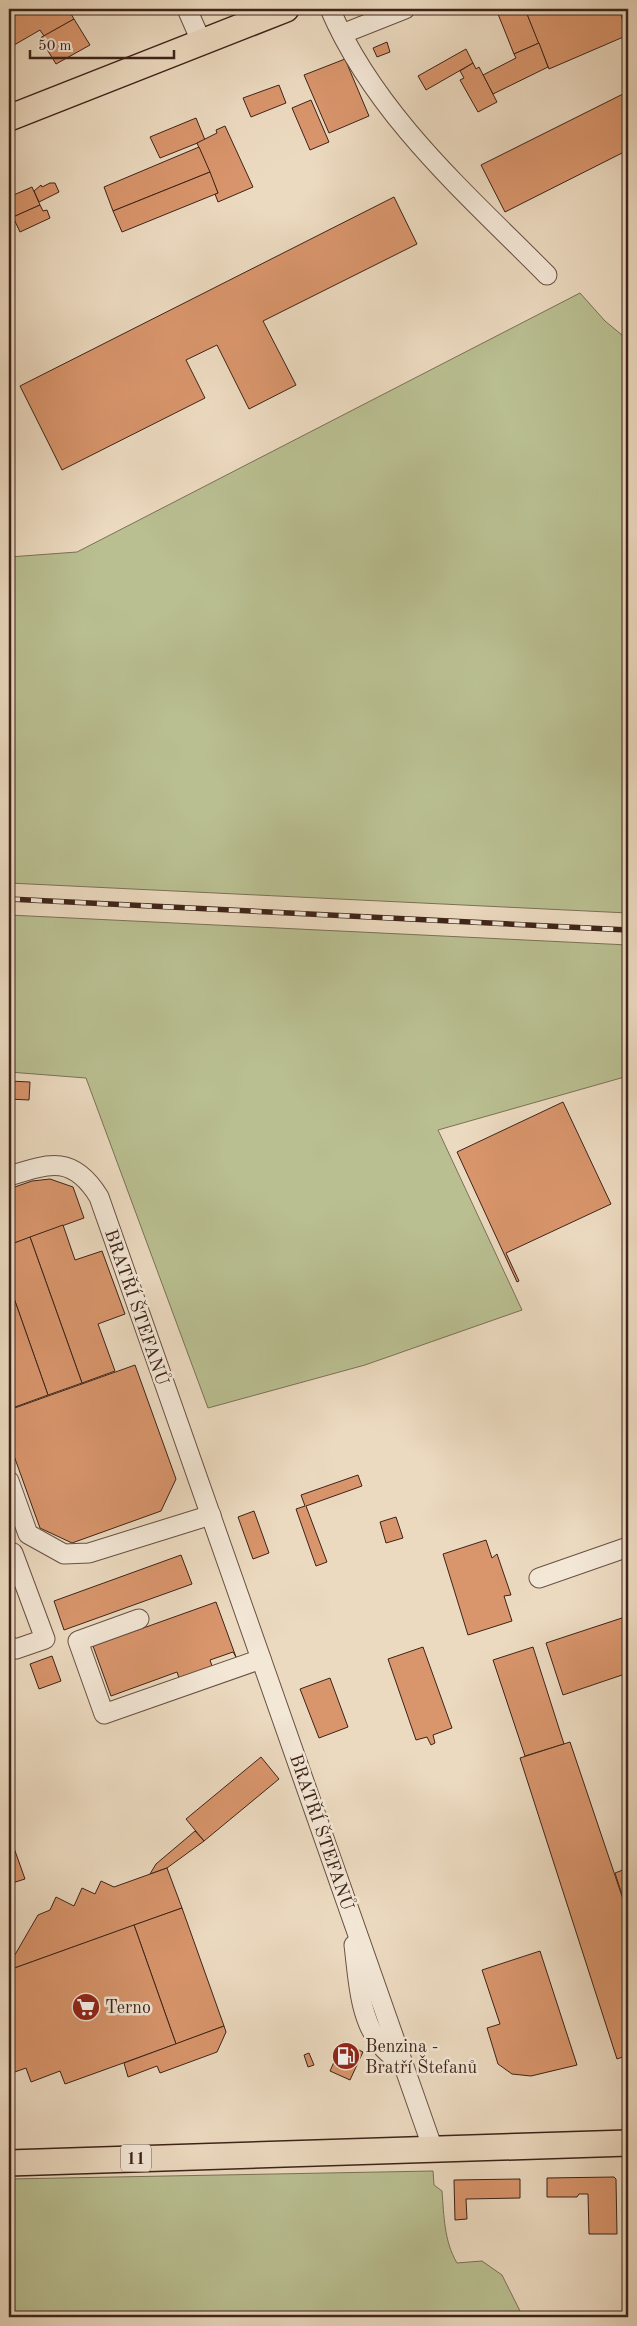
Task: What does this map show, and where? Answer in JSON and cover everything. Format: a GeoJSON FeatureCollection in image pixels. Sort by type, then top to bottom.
{"type":"FeatureCollection","features":[{"type":"Feature","properties":{"kind":"main road"},"geometry":{"type":"LineString","coordinates":[[9,118],[201,40],[286,9]]}},
{"type":"Feature","properties":{"kind":"main road","name":"11"},"geometry":{"type":"LineString","coordinates":[[9,2163],[628,2143]]}},
{"type":"Feature","properties":{"kind":"street"},"geometry":{"type":"LineString","coordinates":[[188,9],[201,40]]}},
{"type":"Feature","properties":{"kind":"street"},"geometry":{"type":"LineString","coordinates":[[330,9],[342,34],[370,81],[417,143],[547,275]]}},
{"type":"Feature","properties":{"kind":"street"},"geometry":{"type":"LineString","coordinates":[[342,34],[405,9]]}},
{"type":"Feature","properties":{"kind":"street","name":"BRATŘÍ ŠTEFANŮ"},"geometry":{"type":"LineString","coordinates":[[9,1176],[42,1166],[64,1167],[72,1169],[89,1180],[99,1197],[433,2148]]}},
{"type":"Feature","properties":{"kind":"street"},"geometry":{"type":"LineString","coordinates":[[9,1481],[28,1534],[64,1554],[89,1552],[211,1515]]}},
{"type":"Feature","properties":{"kind":"street"},"geometry":{"type":"LineString","coordinates":[[9,1646],[16,1649],[45,1639],[11,1553],[38,1540]]}},
{"type":"Feature","properties":{"kind":"street"},"geometry":{"type":"LineString","coordinates":[[540,1578],[628,1547]]}},
{"type":"Feature","properties":{"kind":"street"},"geometry":{"type":"LineString","coordinates":[[140,1619],[78,1641],[104,1714],[261,1659]]}},
{"type":"Feature","properties":{"kind":"green space"},"geometry":{"type":"Polygon","coordinates":[[[580,293],[605,321],[628,340],[628,913],[9,883],[9,557],[77,552],[580,293]]]}},
{"type":"Feature","properties":{"kind":"green space"},"geometry":{"type":"Polygon","coordinates":[[[9,915],[628,945],[628,1076],[438,1130],[522,1310],[365,1365],[208,1408],[86,1078],[9,1072],[9,915]]]}},
{"type":"Feature","properties":{"kind":"green space"},"geometry":{"type":"Polygon","coordinates":[[[433,2171],[434,2185],[442,2191],[447,2237],[457,2263],[482,2261],[502,2275],[523,2317],[9,2317],[9,2179],[433,2171]]]}},
{"type":"Feature","properties":{"kind":"building"},"geometry":{"type":"Polygon","coordinates":[[[24,9],[68,9],[74,19],[44,36],[40,30],[9,48],[9,18],[24,9]]]}},
{"type":"Feature","properties":{"kind":"building"},"geometry":{"type":"Polygon","coordinates":[[[496,9],[525,9],[539,43],[514,54],[496,9]]]}},
{"type":"Feature","properties":{"kind":"building"},"geometry":{"type":"Polygon","coordinates":[[[525,9],[619,9],[628,35],[549,69],[525,9]]]}},
{"type":"Feature","properties":{"kind":"building"},"geometry":{"type":"Polygon","coordinates":[[[74,19],[90,45],[56,64],[40,38],[74,19]]]}},
{"type":"Feature","properties":{"kind":"building"},"geometry":{"type":"Polygon","coordinates":[[[387,42],[390,52],[377,57],[373,48],[387,42]]]}},
{"type":"Feature","properties":{"kind":"building"},"geometry":{"type":"Polygon","coordinates":[[[539,43],[548,67],[493,94],[483,75],[516,58],[514,54],[539,43]]]}},
{"type":"Feature","properties":{"kind":"building"},"geometry":{"type":"Polygon","coordinates":[[[466,49],[473,63],[426,90],[418,76],[466,49]]]}},
{"type":"Feature","properties":{"kind":"building"},"geometry":{"type":"Polygon","coordinates":[[[345,59],[369,116],[329,133],[304,75],[345,59]]]}},
{"type":"Feature","properties":{"kind":"building"},"geometry":{"type":"Polygon","coordinates":[[[473,63],[476,69],[479,67],[497,102],[478,112],[460,80],[464,78],[460,71],[473,63]]]}},
{"type":"Feature","properties":{"kind":"building"},"geometry":{"type":"Polygon","coordinates":[[[279,85],[286,103],[251,117],[243,98],[279,85]]]}},
{"type":"Feature","properties":{"kind":"building"},"geometry":{"type":"Polygon","coordinates":[[[623,94],[628,104],[628,150],[505,212],[481,165],[623,94]]]}},
{"type":"Feature","properties":{"kind":"building"},"geometry":{"type":"Polygon","coordinates":[[[311,100],[329,142],[310,150],[292,108],[311,100]]]}},
{"type":"Feature","properties":{"kind":"building"},"geometry":{"type":"Polygon","coordinates":[[[196,118],[205,140],[160,158],[150,137],[196,118]]]}},
{"type":"Feature","properties":{"kind":"building"},"geometry":{"type":"Polygon","coordinates":[[[225,126],[253,187],[218,202],[215,194],[218,193],[197,143],[217,133],[216,130],[225,126]]]}},
{"type":"Feature","properties":{"kind":"building"},"geometry":{"type":"Polygon","coordinates":[[[199,147],[210,172],[113,211],[104,187],[199,147]]]}},
{"type":"Feature","properties":{"kind":"building"},"geometry":{"type":"Polygon","coordinates":[[[210,172],[218,193],[122,232],[113,211],[210,172]]]}},
{"type":"Feature","properties":{"kind":"building"},"geometry":{"type":"Polygon","coordinates":[[[55,183],[59,192],[39,202],[34,191],[41,185],[42,187],[55,183]]]}},
{"type":"Feature","properties":{"kind":"building"},"geometry":{"type":"Polygon","coordinates":[[[32,187],[40,205],[13,217],[9,207],[9,197],[32,187]]]}},
{"type":"Feature","properties":{"kind":"building"},"geometry":{"type":"Polygon","coordinates":[[[394,197],[417,244],[263,321],[296,385],[249,409],[217,345],[186,360],[205,398],[62,470],[20,386],[394,197]]]}},
{"type":"Feature","properties":{"kind":"building"},"geometry":{"type":"Polygon","coordinates":[[[40,205],[43,211],[47,210],[50,218],[20,232],[13,217],[40,205]]]}},
{"type":"Feature","properties":{"kind":"building"},"geometry":{"type":"Polygon","coordinates":[[[9,1081],[30,1082],[29,1100],[9,1099],[9,1081]]]}},
{"type":"Feature","properties":{"kind":"building"},"geometry":{"type":"Polygon","coordinates":[[[563,1102],[611,1204],[506,1253],[519,1281],[517,1282],[457,1152],[563,1102]]]}},
{"type":"Feature","properties":{"kind":"building"},"geometry":{"type":"Polygon","coordinates":[[[50,1179],[73,1187],[84,1218],[9,1245],[9,1189],[32,1181],[50,1179]]]}},
{"type":"Feature","properties":{"kind":"building"},"geometry":{"type":"Polygon","coordinates":[[[63,1225],[75,1260],[102,1251],[125,1314],[98,1324],[115,1371],[82,1383],[30,1237],[63,1225]]]}},
{"type":"Feature","properties":{"kind":"building"},"geometry":{"type":"Polygon","coordinates":[[[30,1237],[82,1383],[48,1395],[9,1284],[9,1245],[30,1237]]]}},
{"type":"Feature","properties":{"kind":"building"},"geometry":{"type":"Polygon","coordinates":[[[9,1284],[48,1395],[15,1407],[9,1389],[9,1284]]]}},
{"type":"Feature","properties":{"kind":"building"},"geometry":{"type":"Polygon","coordinates":[[[135,1365],[176,1479],[161,1511],[72,1543],[40,1528],[9,1442],[9,1410],[135,1365]]]}},
{"type":"Feature","properties":{"kind":"building"},"geometry":{"type":"Polygon","coordinates":[[[358,1475],[362,1486],[306,1506],[327,1562],[316,1566],[296,1509],[305,1506],[301,1495],[358,1475]]]}},
{"type":"Feature","properties":{"kind":"building"},"geometry":{"type":"Polygon","coordinates":[[[254,1511],[269,1553],[253,1559],[238,1517],[254,1511]]]}},
{"type":"Feature","properties":{"kind":"building"},"geometry":{"type":"Polygon","coordinates":[[[396,1517],[403,1538],[386,1543],[380,1522],[396,1517]]]}},
{"type":"Feature","properties":{"kind":"building"},"geometry":{"type":"Polygon","coordinates":[[[486,1540],[492,1558],[497,1554],[511,1595],[504,1596],[512,1621],[468,1635],[443,1554],[486,1540]]]}},
{"type":"Feature","properties":{"kind":"building"},"geometry":{"type":"Polygon","coordinates":[[[181,1555],[192,1584],[64,1630],[54,1601],[181,1555]]]}},
{"type":"Feature","properties":{"kind":"building"},"geometry":{"type":"Polygon","coordinates":[[[216,1602],[236,1657],[233,1652],[210,1660],[212,1666],[179,1678],[177,1672],[111,1696],[93,1646],[216,1602]]]}},
{"type":"Feature","properties":{"kind":"building"},"geometry":{"type":"Polygon","coordinates":[[[628,1616],[628,1673],[563,1695],[546,1643],[628,1616]]]}},
{"type":"Feature","properties":{"kind":"building"},"geometry":{"type":"Polygon","coordinates":[[[423,1647],[452,1728],[433,1735],[435,1743],[431,1745],[427,1737],[416,1740],[388,1659],[423,1647]]]}},
{"type":"Feature","properties":{"kind":"building"},"geometry":{"type":"Polygon","coordinates":[[[533,1647],[564,1744],[525,1756],[493,1660],[533,1647]]]}},
{"type":"Feature","properties":{"kind":"building"},"geometry":{"type":"Polygon","coordinates":[[[52,1656],[61,1681],[39,1689],[30,1664],[52,1656]]]}},
{"type":"Feature","properties":{"kind":"building"},"geometry":{"type":"Polygon","coordinates":[[[330,1678],[348,1727],[319,1738],[300,1689],[330,1678]]]}},
{"type":"Feature","properties":{"kind":"building"},"geometry":{"type":"Polygon","coordinates":[[[570,1742],[628,1914],[628,2055],[617,2059],[520,1758],[570,1742]]]}},
{"type":"Feature","properties":{"kind":"building"},"geometry":{"type":"Polygon","coordinates":[[[261,1757],[279,1779],[204,1841],[186,1819],[261,1757]]]}},
{"type":"Feature","properties":{"kind":"building"},"geometry":{"type":"Polygon","coordinates":[[[195,1831],[204,1841],[167,1868],[150,1874],[156,1864],[195,1831]]]}},
{"type":"Feature","properties":{"kind":"building"},"geometry":{"type":"Polygon","coordinates":[[[9,1834],[25,1879],[9,1884],[9,1834]]]}},
{"type":"Feature","properties":{"kind":"building"},"geometry":{"type":"Polygon","coordinates":[[[167,1868],[182,1908],[9,1970],[9,1965],[38,1915],[50,1910],[56,1897],[74,1906],[82,1888],[95,1894],[101,1881],[114,1887],[167,1868]]]}},
{"type":"Feature","properties":{"kind":"building"},"geometry":{"type":"Polygon","coordinates":[[[628,1868],[628,1913],[615,1873],[628,1868]]]}},
{"type":"Feature","properties":{"kind":"building"},"geometry":{"type":"Polygon","coordinates":[[[182,1908],[224,2026],[176,2044],[134,1925],[182,1908]]]}},
{"type":"Feature","properties":{"kind":"building","name":"Terno"},"geometry":{"type":"Polygon","coordinates":[[[134,1925],[176,2044],[65,2084],[60,2071],[31,2082],[26,2068],[9,2074],[9,1970],[134,1925]]]}},
{"type":"Feature","properties":{"kind":"building"},"geometry":{"type":"Polygon","coordinates":[[[540,1951],[577,2065],[531,2076],[512,2074],[498,2064],[487,2028],[500,2024],[482,1970],[540,1951]]]}},
{"type":"Feature","properties":{"kind":"building"},"geometry":{"type":"Polygon","coordinates":[[[224,2026],[226,2032],[217,2052],[160,2073],[157,2066],[128,2077],[124,2063],[224,2026]]]}},
{"type":"Feature","properties":{"kind":"building"},"geometry":{"type":"Polygon","coordinates":[[[343,2042],[363,2052],[350,2080],[330,2071],[343,2042]]]}},
{"type":"Feature","properties":{"kind":"building"},"geometry":{"type":"Polygon","coordinates":[[[309,2053],[314,2065],[308,2067],[304,2055],[309,2053]]]}},
{"type":"Feature","properties":{"kind":"building"},"geometry":{"type":"Polygon","coordinates":[[[614,2177],[616,2179],[617,2234],[589,2234],[588,2194],[579,2194],[577,2197],[547,2197],[547,2178],[614,2177]]]}},
{"type":"Feature","properties":{"kind":"building"},"geometry":{"type":"Polygon","coordinates":[[[520,2179],[520,2198],[466,2199],[467,2219],[455,2220],[454,2180],[520,2179]]]}},
{"type":"Feature","properties":{"kind":"railway"},"geometry":{"type":"LineString","coordinates":[[9,899],[628,930]]}},
{"type":"Feature","properties":{"kind":"place","name":"Terno"},"geometry":{"type":"Point","coordinates":[86,2007]}},
{"type":"Feature","properties":{"kind":"place","name":"Benzina - Bratří Štefanů"},"geometry":{"type":"Point","coordinates":[346,2056]}}]}
